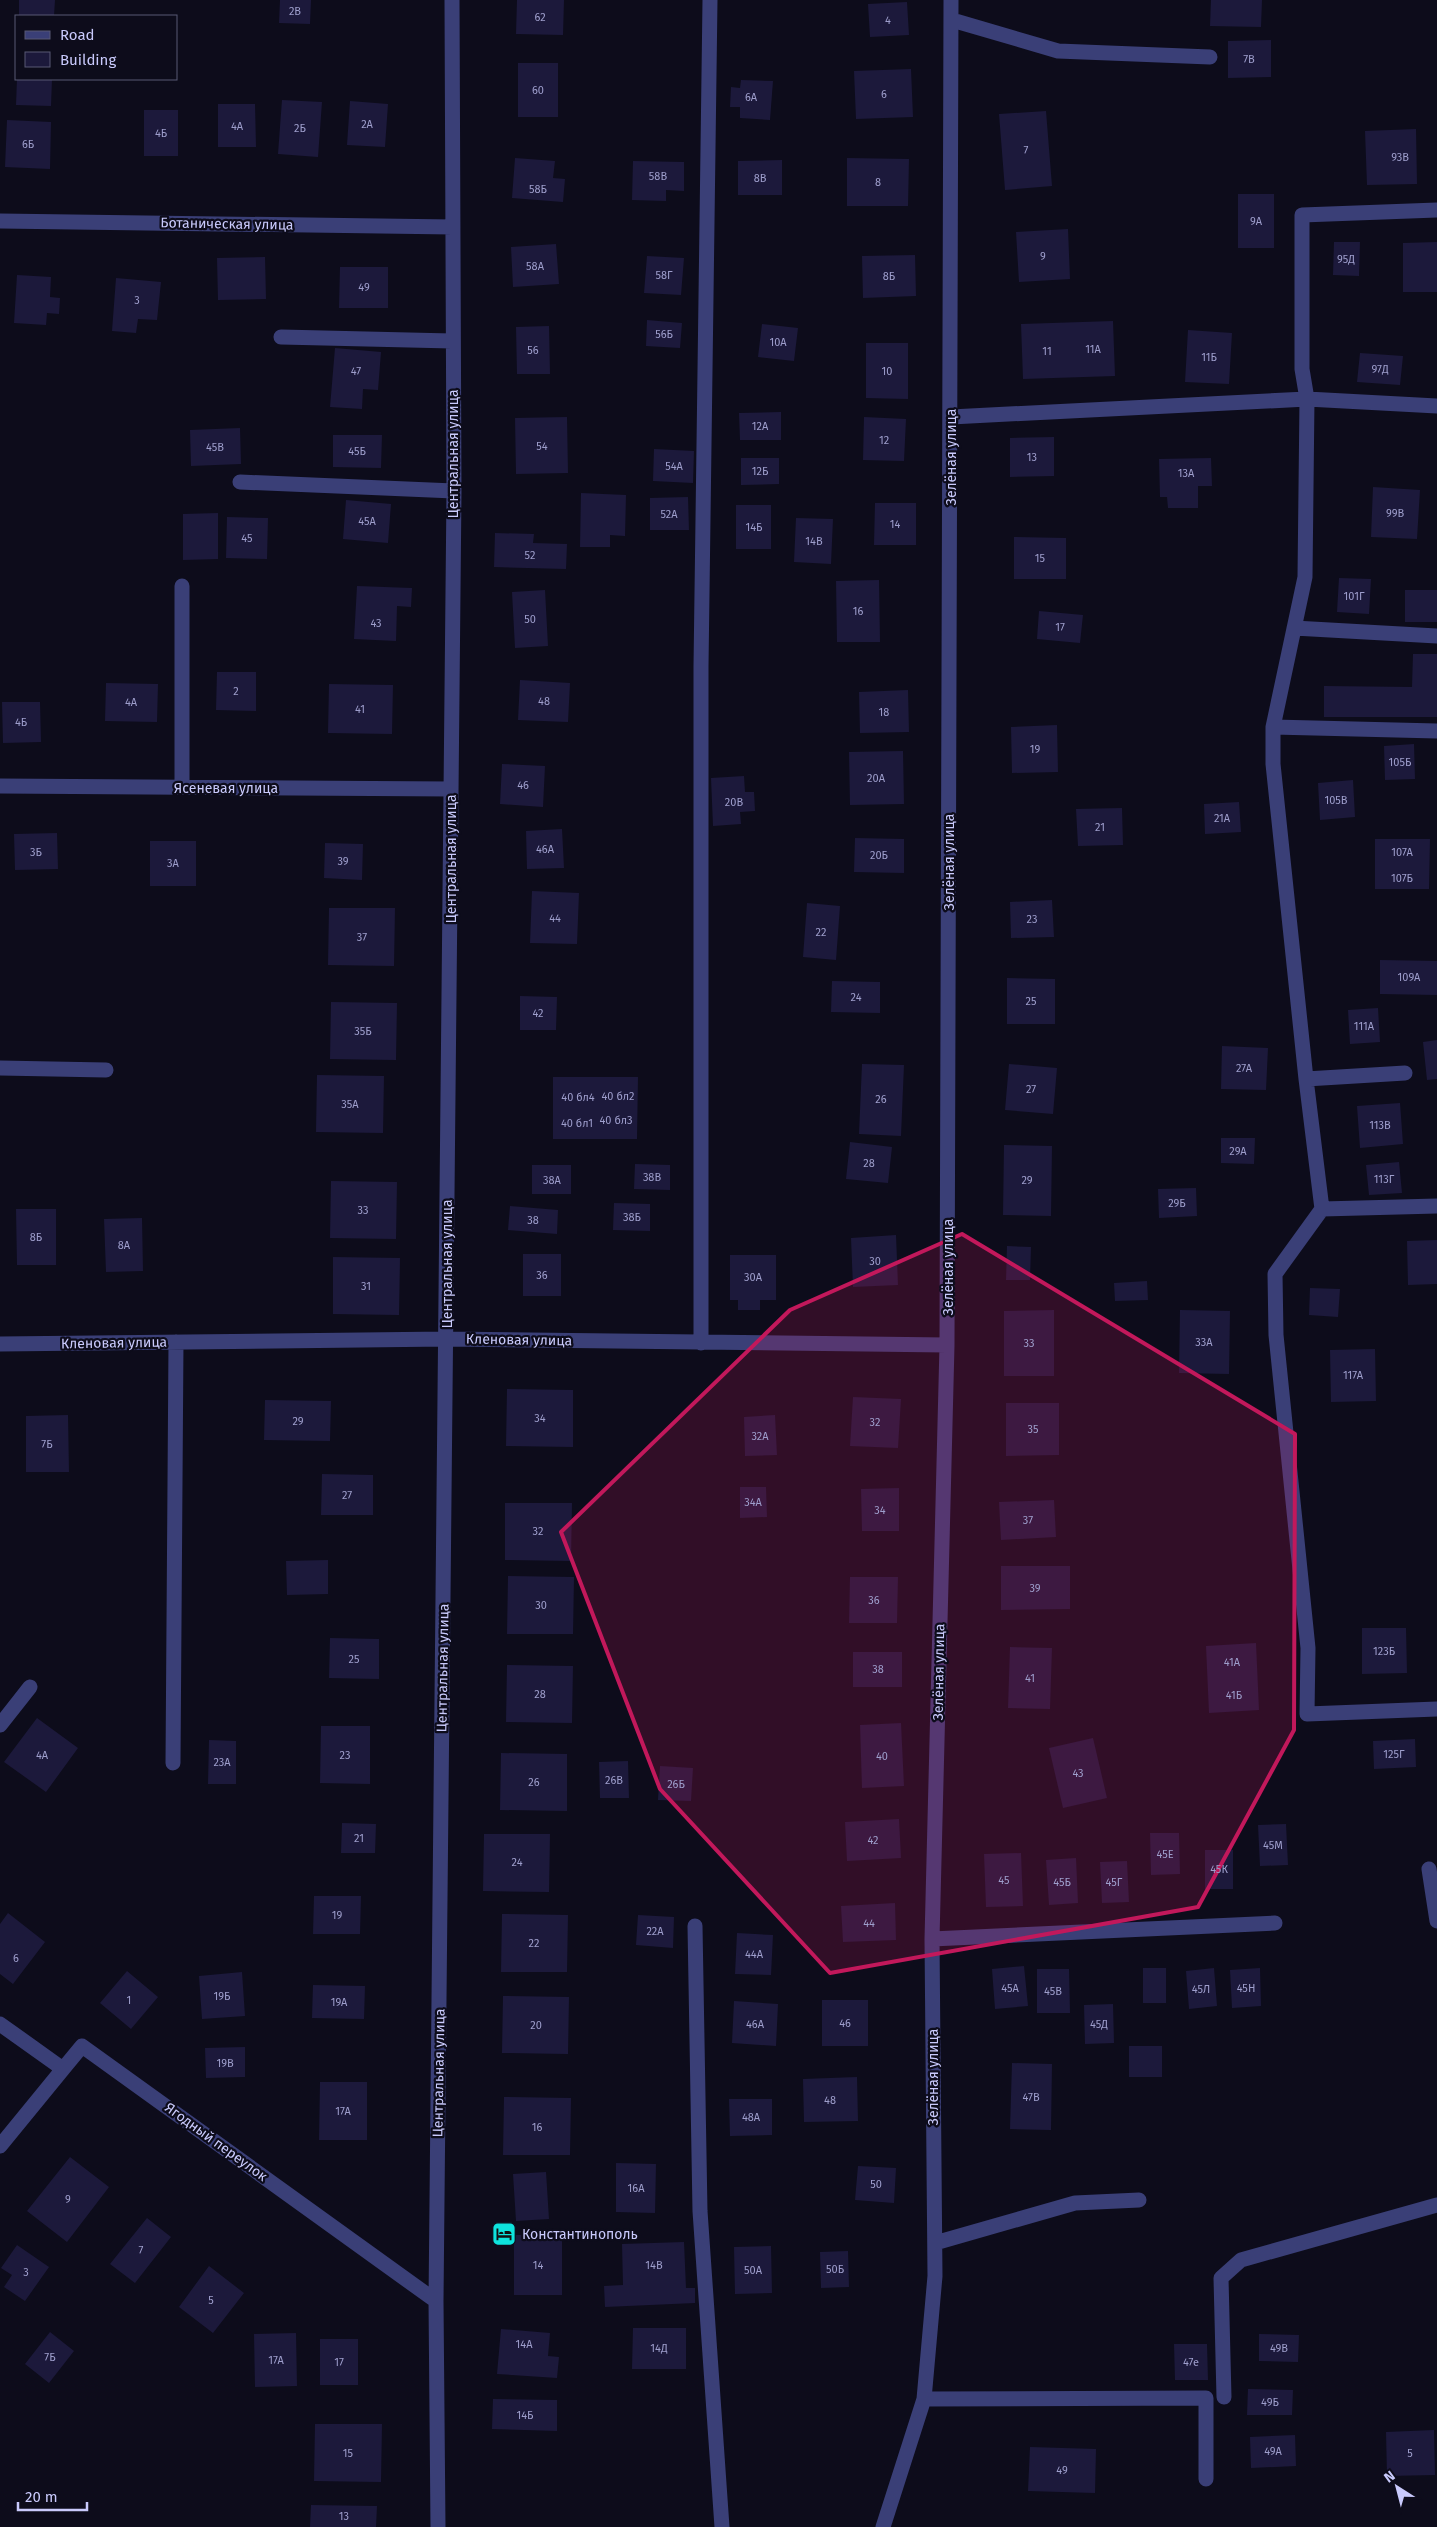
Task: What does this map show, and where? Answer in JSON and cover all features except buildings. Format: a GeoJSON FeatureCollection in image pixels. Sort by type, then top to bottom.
{"type":"FeatureCollection","features":[{"type":"Feature","properties":{"kind":"street","name":"Центральная улица"},"geometry":{"type":"LineString","coordinates":[[438,2527],[436,2301],[454,491],[452,0]]}},
{"type":"Feature","properties":{"kind":"street"},"geometry":{"type":"LineString","coordinates":[[701,1343],[702,667],[710,0]]}},
{"type":"Feature","properties":{"kind":"street","name":"Зелёная улица"},"geometry":{"type":"LineString","coordinates":[[883,2527],[924,2399],[935,2276],[932,1939],[947,1345],[951,0]]}},
{"type":"Feature","properties":{"kind":"street"},"geometry":{"type":"LineString","coordinates":[[952,20],[1058,51],[1210,57]]}},
{"type":"Feature","properties":{"kind":"street"},"geometry":{"type":"LineString","coordinates":[[1437,210],[1302,215],[1302,369],[1307,399],[1305,577],[1273,727],[1273,764],[1306,1079],[1322,1209],[1275,1274],[1276,1335],[1308,1648],[1307,1714],[1437,1709]]}},
{"type":"Feature","properties":{"kind":"street","name":"Ботаническая улица"},"geometry":{"type":"LineString","coordinates":[[0,222],[453,227]]}},
{"type":"Feature","properties":{"kind":"street"},"geometry":{"type":"LineString","coordinates":[[281,337],[452,342]]}},
{"type":"Feature","properties":{"kind":"street"},"geometry":{"type":"LineString","coordinates":[[951,417],[1307,399],[1437,406]]}},
{"type":"Feature","properties":{"kind":"street"},"geometry":{"type":"LineString","coordinates":[[240,482],[454,491]]}},
{"type":"Feature","properties":{"kind":"street"},"geometry":{"type":"LineString","coordinates":[[182,586],[182,787]]}},
{"type":"Feature","properties":{"kind":"street"},"geometry":{"type":"LineString","coordinates":[[1294,628],[1437,636]]}},
{"type":"Feature","properties":{"kind":"street"},"geometry":{"type":"LineString","coordinates":[[1273,727],[1437,731]]}},
{"type":"Feature","properties":{"kind":"street","name":"Ясеневая улица"},"geometry":{"type":"LineString","coordinates":[[0,786],[451,789]]}},
{"type":"Feature","properties":{"kind":"street"},"geometry":{"type":"LineString","coordinates":[[0,1068],[106,1070]]}},
{"type":"Feature","properties":{"kind":"street"},"geometry":{"type":"LineString","coordinates":[[1306,1079],[1405,1073]]}},
{"type":"Feature","properties":{"kind":"street"},"geometry":{"type":"LineString","coordinates":[[1322,1209],[1437,1206]]}},
{"type":"Feature","properties":{"kind":"street","name":"Кленовая улица"},"geometry":{"type":"LineString","coordinates":[[0,1344],[447,1339],[947,1345]]}},
{"type":"Feature","properties":{"kind":"street"},"geometry":{"type":"LineString","coordinates":[[173,1763],[176,1342]]}},
{"type":"Feature","properties":{"kind":"street"},"geometry":{"type":"LineString","coordinates":[[0,1725],[30,1686]]}},
{"type":"Feature","properties":{"kind":"street"},"geometry":{"type":"LineString","coordinates":[[1429,1869],[1437,1921]]}},
{"type":"Feature","properties":{"kind":"street"},"geometry":{"type":"LineString","coordinates":[[932,1939],[1276,1922]]}},
{"type":"Feature","properties":{"kind":"street"},"geometry":{"type":"LineString","coordinates":[[695,1926],[700,2211],[722,2527]]}},
{"type":"Feature","properties":{"kind":"street"},"geometry":{"type":"LineString","coordinates":[[0,2024],[63,2069],[0,2146]]}},
{"type":"Feature","properties":{"kind":"street","name":"Ягодный переулок"},"geometry":{"type":"LineString","coordinates":[[63,2069],[82,2046],[436,2301]]}},
{"type":"Feature","properties":{"kind":"street"},"geometry":{"type":"LineString","coordinates":[[935,2243],[1075,2203],[1140,2200]]}},
{"type":"Feature","properties":{"kind":"street"},"geometry":{"type":"LineString","coordinates":[[1224,2397],[1222,2278],[1241,2260],[1437,2205]]}},
{"type":"Feature","properties":{"kind":"street"},"geometry":{"type":"LineString","coordinates":[[924,2399],[1206,2398],[1206,2479]]}},
{"type":"Feature","properties":{"kind":"highlighted area"},"geometry":{"type":"Polygon","coordinates":[[[962,1234],[1295,1434],[1294,1730],[1198,1907],[830,1973],[660,1789],[561,1532],[790,1310],[962,1234]]]}},
{"type":"Feature","properties":{"kind":"place","name":"Константинополь"},"geometry":{"type":"Point","coordinates":[504,2234]}}]}
